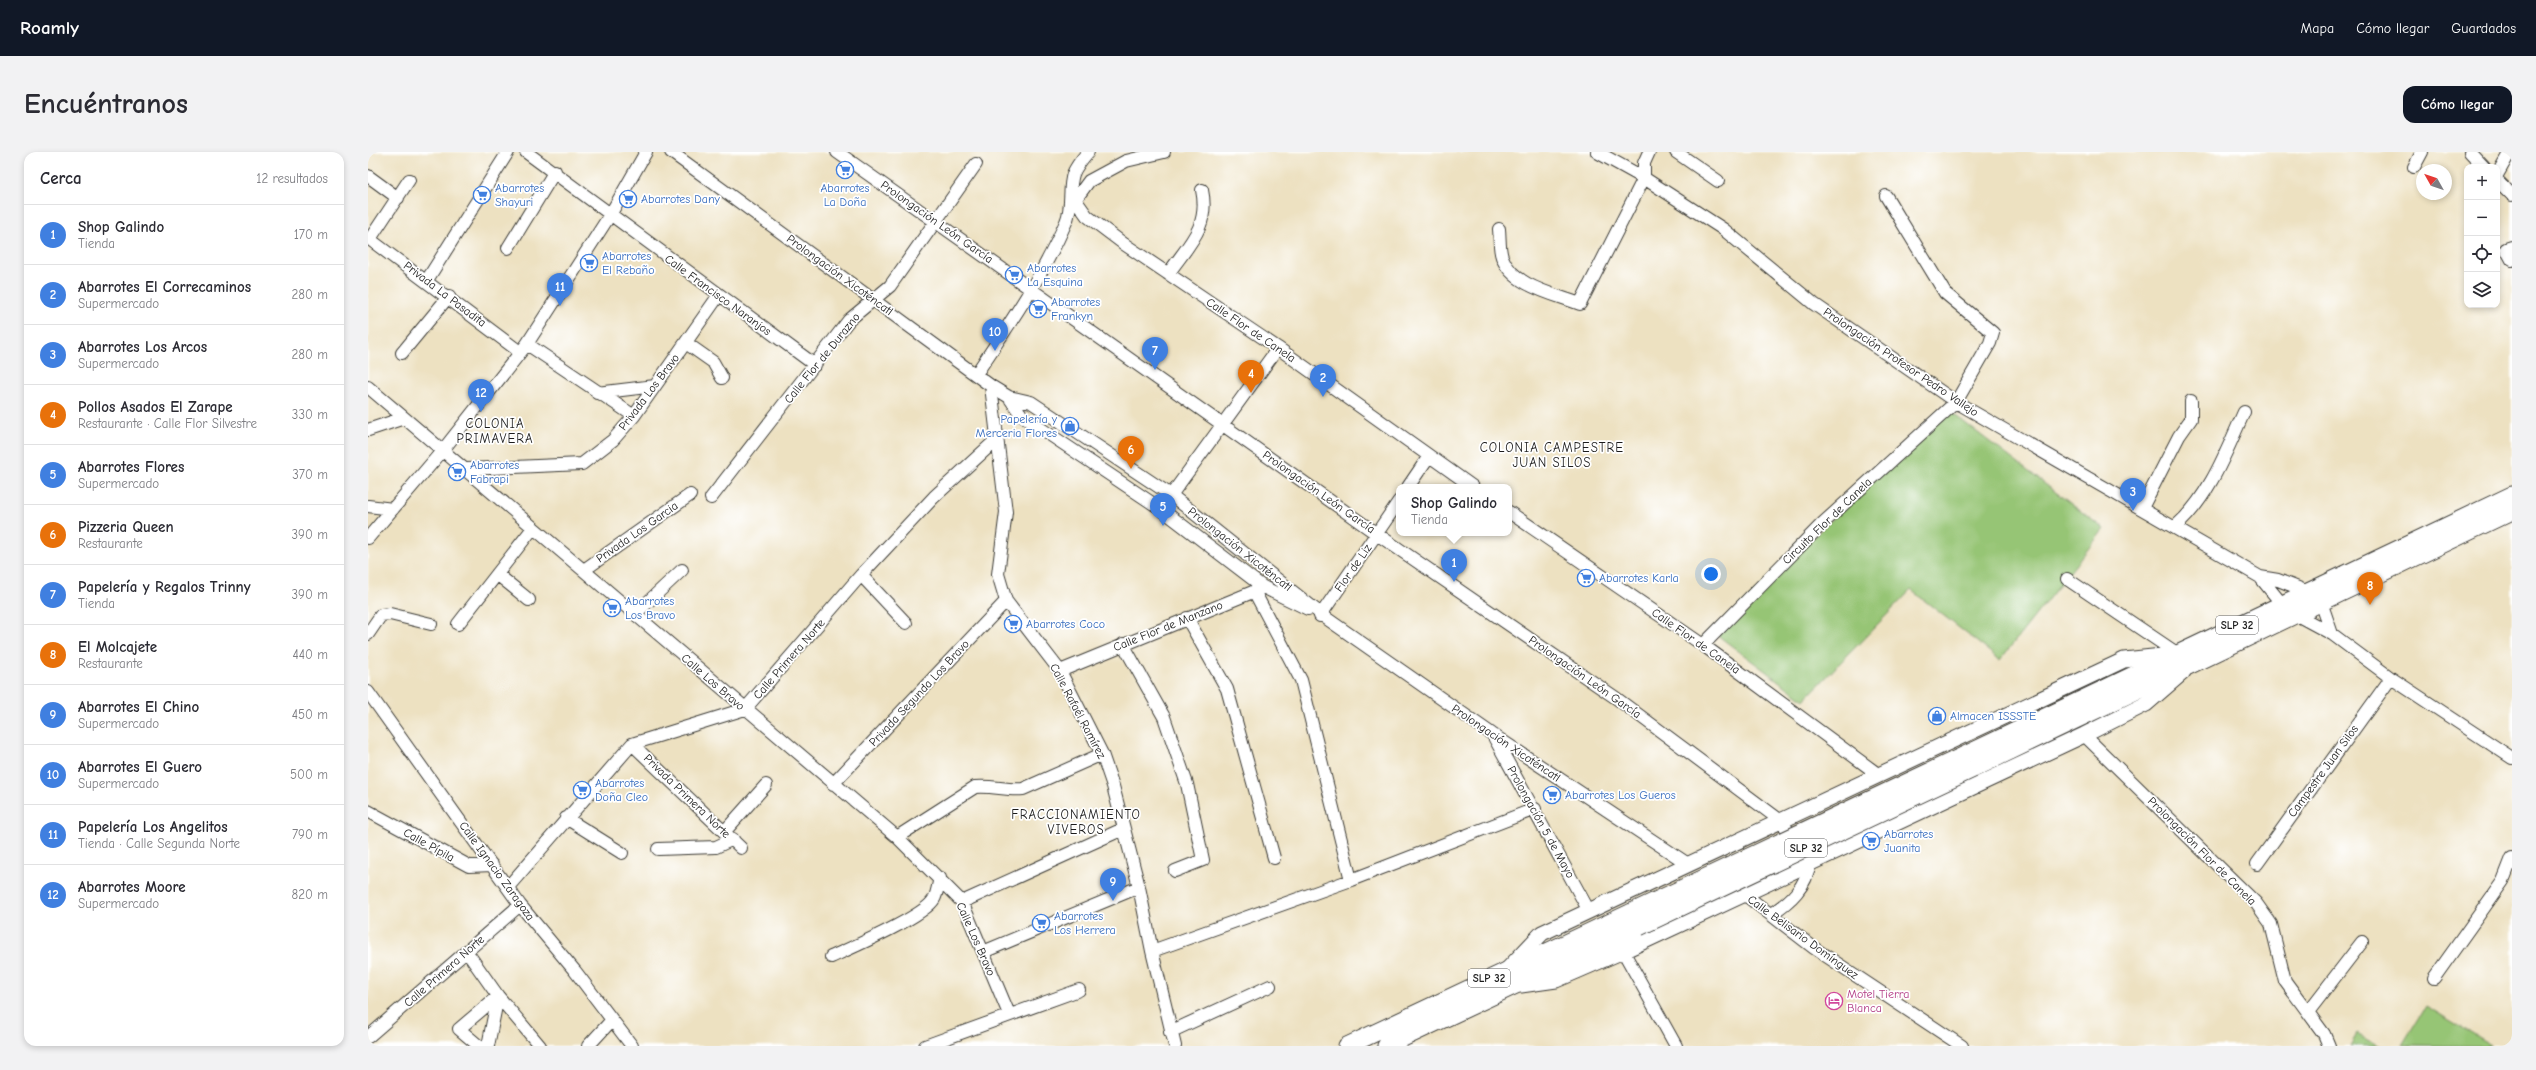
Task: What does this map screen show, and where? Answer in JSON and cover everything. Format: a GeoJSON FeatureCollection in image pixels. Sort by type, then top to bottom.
{"type":"FeatureCollection","features":[{"type":"Feature","properties":{"kind":"highway","name":"SLP 32"},"geometry":{"type":"LineString","coordinates":[[2185,659],[2306,590],[2512,495]]}},
{"type":"Feature","properties":{"kind":"highway","name":"SLP 32"},"geometry":{"type":"LineString","coordinates":[[1386,1046],[1514,986],[1635,920],[2185,659],[2295,614],[2512,511]]}},
{"type":"Feature","properties":{"kind":"highway","name":"SLP 32"},"geometry":{"type":"LineString","coordinates":[[1346,1046],[1507,970],[1635,920]]}},
{"type":"Feature","properties":{"kind":"main road"},"geometry":{"type":"LineString","coordinates":[[1514,986],[1556,980],[1623,951],[2084,735],[2146,704],[2185,659]]}},
{"type":"Feature","properties":{"kind":"main road"},"geometry":{"type":"LineString","coordinates":[[1507,970],[1542,932],[2124,660],[2185,659]]}},
{"type":"Feature","properties":{"kind":"street"},"geometry":{"type":"LineString","coordinates":[[427,280],[508,152]]}},
{"type":"Feature","properties":{"kind":"street","name":"Calle Francisco Naranjos"},"geometry":{"type":"LineString","coordinates":[[526,152],[555,171],[610,215],[815,365]]}},
{"type":"Feature","properties":{"kind":"street"},"geometry":{"type":"LineString","coordinates":[[368,538],[443,450],[524,348],[610,215],[646,152]]}},
{"type":"Feature","properties":{"kind":"street","name":"Prolongación Xicoténcatl"},"geometry":{"type":"LineString","coordinates":[[671,152],[976,374],[990,386],[1009,397],[1031,402],[1171,495],[1323,615],[1492,734],[1688,864]]}},
{"type":"Feature","properties":{"kind":"street","name":"Prolongación León García"},"geometry":{"type":"LineString","coordinates":[[837,152],[1033,289],[1377,534],[1616,698],[1781,821],[1810,863]]}},
{"type":"Feature","properties":{"kind":"street"},"geometry":{"type":"LineString","coordinates":[[976,374],[1033,289],[1067,220],[1074,198],[1072,175],[1078,164],[1088,152]]}},
{"type":"Feature","properties":{"kind":"street"},"geometry":{"type":"LineString","coordinates":[[1074,198],[1089,181],[1126,161],[1164,152]]}},
{"type":"Feature","properties":{"kind":"street","name":"Prolongación Profesor Pedro Vallejo"},"geometry":{"type":"LineString","coordinates":[[1597,152],[1644,178],[1723,229],[1814,304],[1956,402],[2260,577],[2281,603]]}},
{"type":"Feature","properties":{"kind":"street"},"geometry":{"type":"LineString","coordinates":[[1499,229],[1502,257],[1510,272],[1527,283],[1580,304],[1644,178],[1644,163],[1649,152]]}},
{"type":"Feature","properties":{"kind":"street"},"geometry":{"type":"LineString","coordinates":[[1676,152],[1718,181]]}},
{"type":"Feature","properties":{"kind":"street"},"geometry":{"type":"LineString","coordinates":[[2414,167],[2422,152]]}},
{"type":"Feature","properties":{"kind":"street"},"geometry":{"type":"LineString","coordinates":[[2470,152],[2481,164]]}},
{"type":"Feature","properties":{"kind":"street"},"geometry":{"type":"LineString","coordinates":[[2500,170],[2510,152]]}},
{"type":"Feature","properties":{"kind":"street","name":"Calle Flor de Durazno"},"geometry":{"type":"LineString","coordinates":[[711,498],[849,320],[872,299],[890,286],[934,221],[976,164]]}},
{"type":"Feature","properties":{"kind":"street"},"geometry":{"type":"LineString","coordinates":[[508,248],[555,171]]}},
{"type":"Feature","properties":{"kind":"street"},"geometry":{"type":"LineString","coordinates":[[368,176],[398,198]]}},
{"type":"Feature","properties":{"kind":"street"},"geometry":{"type":"LineString","coordinates":[[369,238],[409,180]]}},
{"type":"Feature","properties":{"kind":"street"},"geometry":{"type":"LineString","coordinates":[[2500,183],[2512,195]]}},
{"type":"Feature","properties":{"kind":"street"},"geometry":{"type":"LineString","coordinates":[[1168,274],[1202,224],[1206,207],[1202,190]]}},
{"type":"Feature","properties":{"kind":"street","name":"Circuito Flor de Canela"},"geometry":{"type":"LineString","coordinates":[[1702,645],[1824,523],[1956,402],[1990,343],[1992,333],[1945,293],[1886,196]]}},
{"type":"Feature","properties":{"kind":"street","name":"Calle Flor de Canela"},"geometry":{"type":"LineString","coordinates":[[1074,198],[1087,216],[1168,274],[1278,348],[1470,484]]}},
{"type":"Feature","properties":{"kind":"street"},"geometry":{"type":"LineString","coordinates":[[1067,220],[1087,216]]}},
{"type":"Feature","properties":{"kind":"street","name":"Privada La Pasadita"},"geometry":{"type":"LineString","coordinates":[[369,238],[524,348],[634,416]]}},
{"type":"Feature","properties":{"kind":"street"},"geometry":{"type":"LineString","coordinates":[[2512,247],[2506,249],[2512,260]]}},
{"type":"Feature","properties":{"kind":"street"},"geometry":{"type":"LineString","coordinates":[[402,353],[449,296]]}},
{"type":"Feature","properties":{"kind":"street","name":"Privada Los Bravo"},"geometry":{"type":"LineString","coordinates":[[467,469],[582,464],[613,440],[634,416],[719,296]]}},
{"type":"Feature","properties":{"kind":"street"},"geometry":{"type":"LineString","coordinates":[[686,343],[713,362],[722,378]]}},
{"type":"Feature","properties":{"kind":"street"},"geometry":{"type":"LineString","coordinates":[[1161,509],[1224,425],[1278,348]]}},
{"type":"Feature","properties":{"kind":"street"},"geometry":{"type":"LineString","coordinates":[[597,393],[655,386]]}},
{"type":"Feature","properties":{"kind":"street","name":"Calle Rafaél Ramírez"},"geometry":{"type":"LineString","coordinates":[[990,386],[1006,512],[998,574],[1006,601],[1060,671],[1102,754],[1113,786],[1139,887],[1170,1032],[1175,1046]]}},
{"type":"Feature","properties":{"kind":"street","name":"Calle Los Bravo"},"geometry":{"type":"LineString","coordinates":[[368,387],[467,469],[533,528],[897,837],[940,878],[962,902],[1008,1014]]}},
{"type":"Feature","properties":{"kind":"street","name":"Prolongación Xicoténcatl"},"geometry":{"type":"LineString","coordinates":[[1009,397],[1022,416],[1161,509],[1258,589],[1323,615]]}},
{"type":"Feature","properties":{"kind":"street"},"geometry":{"type":"LineString","coordinates":[[2142,508],[2179,436],[2191,419],[2191,401]]}},
{"type":"Feature","properties":{"kind":"street"},"geometry":{"type":"LineString","coordinates":[[2175,527],[2189,515],[2201,498],[2221,463],[2244,412]]}},
{"type":"Feature","properties":{"kind":"street"},"geometry":{"type":"LineString","coordinates":[[368,430],[404,418]]}},
{"type":"Feature","properties":{"kind":"street","name":"Calle Primera Norte"},"geometry":{"type":"LineString","coordinates":[[632,744],[745,709],[861,575],[934,497],[996,440]]}},
{"type":"Feature","properties":{"kind":"street"},"geometry":{"type":"LineString","coordinates":[[1410,484],[1429,456]]}},
{"type":"Feature","properties":{"kind":"street","name":"Privada Los Garcia"},"geometry":{"type":"LineString","coordinates":[[584,570],[690,495]]}},
{"type":"Feature","properties":{"kind":"street"},"geometry":{"type":"LineString","coordinates":[[368,506],[393,509]]}},
{"type":"Feature","properties":{"kind":"street","name":"Flor de Liz"},"geometry":{"type":"LineString","coordinates":[[1323,615],[1396,506]]}},
{"type":"Feature","properties":{"kind":"street","name":"Calle Flor de Canela"},"geometry":{"type":"LineString","coordinates":[[1512,514],[1702,645],[1879,775]]}},
{"type":"Feature","properties":{"kind":"street"},"geometry":{"type":"LineString","coordinates":[[458,624],[533,528]]}},
{"type":"Feature","properties":{"kind":"street"},"geometry":{"type":"LineString","coordinates":[[635,614],[682,570]]}},
{"type":"Feature","properties":{"kind":"street"},"geometry":{"type":"LineString","coordinates":[[497,574],[529,600]]}},
{"type":"Feature","properties":{"kind":"street"},"geometry":{"type":"LineString","coordinates":[[861,575],[906,623]]}},
{"type":"Feature","properties":{"kind":"street","name":"Prolongación Profesor Pedro Vallejo"},"geometry":{"type":"LineString","coordinates":[[2260,577],[2278,580],[2306,590]]}},
{"type":"Feature","properties":{"kind":"street","name":"Calle Flor de Manzano"},"geometry":{"type":"LineString","coordinates":[[1060,671],[1258,589],[1275,578]]}},
{"type":"Feature","properties":{"kind":"street"},"geometry":{"type":"LineString","coordinates":[[2067,579],[2185,659]]}},
{"type":"Feature","properties":{"kind":"street"},"geometry":{"type":"LineString","coordinates":[[1258,589],[1301,680],[1351,880]]}},
{"type":"Feature","properties":{"kind":"street","name":"Privada Segunda Los Bravo"},"geometry":{"type":"LineString","coordinates":[[833,784],[1006,601]]}},
{"type":"Feature","properties":{"kind":"street"},"geometry":{"type":"LineString","coordinates":[[2321,602],[2332,634]]}},
{"type":"Feature","properties":{"kind":"street"},"geometry":{"type":"LineString","coordinates":[[368,634],[381,615],[390,614],[431,624]]}},
{"type":"Feature","properties":{"kind":"street"},"geometry":{"type":"LineString","coordinates":[[2295,614],[2332,634],[2391,678],[2512,758]]}},
{"type":"Feature","properties":{"kind":"street"},"geometry":{"type":"LineString","coordinates":[[1187,618],[1227,689],[1274,858]]}},
{"type":"Feature","properties":{"kind":"street"},"geometry":{"type":"LineString","coordinates":[[1123,644],[1164,717],[1187,784],[1203,860],[1174,871]]}},
{"type":"Feature","properties":{"kind":"street","name":"Campestre Juan Silos"},"geometry":{"type":"LineString","coordinates":[[2257,864],[2391,678]]}},
{"type":"Feature","properties":{"kind":"street","name":"Calle Ignacio Zaragoza"},"geometry":{"type":"LineString","coordinates":[[368,692],[520,905],[632,1046]]}},
{"type":"Feature","properties":{"kind":"street","name":"Prolongación 5 de Mayo"},"geometry":{"type":"LineString","coordinates":[[1492,734],[1535,809],[1589,911]]}},
{"type":"Feature","properties":{"kind":"street","name":"Prolongación Flor de Canela"},"geometry":{"type":"LineString","coordinates":[[2084,735],[2256,903],[2271,924],[2285,981],[2324,1034],[2329,1046]]}},
{"type":"Feature","properties":{"kind":"street"},"geometry":{"type":"LineString","coordinates":[[508,887],[566,818],[632,744]]}},
{"type":"Feature","properties":{"kind":"street","name":"Privada Primera Norte"},"geometry":{"type":"LineString","coordinates":[[632,744],[733,839]]}},
{"type":"Feature","properties":{"kind":"street"},"geometry":{"type":"LineString","coordinates":[[897,837],[975,787],[990,785],[1015,790],[1023,789],[1102,754]]}},
{"type":"Feature","properties":{"kind":"street"},"geometry":{"type":"LineString","coordinates":[[658,849],[716,847],[733,839],[766,785]]}},
{"type":"Feature","properties":{"kind":"street"},"geometry":{"type":"LineString","coordinates":[[1152,951],[1351,880],[1535,809]]}},
{"type":"Feature","properties":{"kind":"street","name":"Calle Pípila"},"geometry":{"type":"LineString","coordinates":[[368,811],[469,866],[492,866]]}},
{"type":"Feature","properties":{"kind":"street"},"geometry":{"type":"LineString","coordinates":[[566,818],[622,853]]}},
{"type":"Feature","properties":{"kind":"street"},"geometry":{"type":"LineString","coordinates":[[962,902],[1123,829]]}},
{"type":"Feature","properties":{"kind":"street"},"geometry":{"type":"LineString","coordinates":[[2434,978],[2502,880],[2512,858]]}},
{"type":"Feature","properties":{"kind":"street"},"geometry":{"type":"LineString","coordinates":[[1771,914],[1788,902],[1801,888],[1806,879],[1810,863]]}},
{"type":"Feature","properties":{"kind":"street"},"geometry":{"type":"LineString","coordinates":[[831,957],[866,942],[921,911],[934,900],[940,878]]}},
{"type":"Feature","properties":{"kind":"street"},"geometry":{"type":"LineString","coordinates":[[983,952],[1139,887]]}},
{"type":"Feature","properties":{"kind":"street","name":"Calle Belisario Domínguez"},"geometry":{"type":"LineString","coordinates":[[1744,894],[1865,983],[1962,1046]]}},
{"type":"Feature","properties":{"kind":"street","name":"Calle Primera Norte"},"geometry":{"type":"LineString","coordinates":[[368,1037],[520,905]]}},
{"type":"Feature","properties":{"kind":"street"},"geometry":{"type":"LineString","coordinates":[[2308,1012],[2362,942]]}},
{"type":"Feature","properties":{"kind":"street"},"geometry":{"type":"LineString","coordinates":[[1623,951],[1676,1046]]}},
{"type":"Feature","properties":{"kind":"street"},"geometry":{"type":"LineString","coordinates":[[467,952],[498,996],[540,1046]]}},
{"type":"Feature","properties":{"kind":"street"},"geometry":{"type":"LineString","coordinates":[[1170,1032],[1270,986]]}},
{"type":"Feature","properties":{"kind":"street"},"geometry":{"type":"LineString","coordinates":[[925,1046],[1008,1014],[1079,990]]}},
{"type":"Feature","properties":{"kind":"street"},"geometry":{"type":"LineString","coordinates":[[479,1046],[459,1029],[498,996]]}},
{"type":"Feature","properties":{"kind":"street"},"geometry":{"type":"LineString","coordinates":[[488,1046],[498,996]]}},
{"type":"Feature","properties":{"kind":"street"},"geometry":{"type":"LineString","coordinates":[[588,1046],[612,1020]]}},
{"type":"Feature","properties":{"kind":"green space"},"geometry":{"type":"Polygon","coordinates":[[[1948,410],[2104,529],[2000,660],[1911,590],[1804,700],[1713,632],[1948,410]]]}},
{"type":"Feature","properties":{"kind":"green space"},"geometry":{"type":"Polygon","coordinates":[[[2426,1006],[2491,1045],[2402,1045],[2426,1006]]]}},
{"type":"Feature","properties":{"kind":"green space"},"geometry":{"type":"Polygon","coordinates":[[[2358,1034],[2379,1046],[2351,1046],[2358,1034]]]}},
{"type":"Feature","properties":{"kind":"place","name":"Abarrotes La Doña"},"geometry":{"type":"Point","coordinates":[845,170]}},
{"type":"Feature","properties":{"kind":"place","name":"Abarrotes Shayuri"},"geometry":{"type":"Point","coordinates":[482,195]}},
{"type":"Feature","properties":{"kind":"place","name":"Abarrotes Dany"},"geometry":{"type":"Point","coordinates":[628,199]}},
{"type":"Feature","properties":{"kind":"place","name":"Abarrotes El Rebaño"},"geometry":{"type":"Point","coordinates":[589,263]}},
{"type":"Feature","properties":{"kind":"place","name":"Abarrotes La Esquina"},"geometry":{"type":"Point","coordinates":[1014,275]}},
{"type":"Feature","properties":{"kind":"place","name":"Papelería Los Angelitos"},"geometry":{"type":"Point","coordinates":[560,306]}},
{"type":"Feature","properties":{"kind":"place","name":"Abarrotes Frankyn"},"geometry":{"type":"Point","coordinates":[1038,309]}},
{"type":"Feature","properties":{"kind":"place","name":"Abarrotes El Guero"},"geometry":{"type":"Point","coordinates":[995,351]}},
{"type":"Feature","properties":{"kind":"place","name":"Papelería y Regalos Trinny"},"geometry":{"type":"Point","coordinates":[1155,370]}},
{"type":"Feature","properties":{"kind":"place","name":"Pollos Asados El Zarape"},"geometry":{"type":"Point","coordinates":[1251,393]}},
{"type":"Feature","properties":{"kind":"place","name":"Abarrotes El Correcaminos"},"geometry":{"type":"Point","coordinates":[1323,397]}},
{"type":"Feature","properties":{"kind":"place","name":"Abarrotes Moore"},"geometry":{"type":"Point","coordinates":[481,412]}},
{"type":"Feature","properties":{"kind":"place","name":"Papelería y Merceria Flores"},"geometry":{"type":"Point","coordinates":[1070,426]}},
{"type":"Feature","properties":{"kind":"place","name":"Pizzeria Queen"},"geometry":{"type":"Point","coordinates":[1131,469]}},
{"type":"Feature","properties":{"kind":"place","name":"Abarrotes Fabrapi"},"geometry":{"type":"Point","coordinates":[457,472]}},
{"type":"Feature","properties":{"kind":"place","name":"Abarrotes Los Arcos"},"geometry":{"type":"Point","coordinates":[2133,511]}},
{"type":"Feature","properties":{"kind":"place","name":"Abarrotes Flores"},"geometry":{"type":"Point","coordinates":[1163,526]}},
{"type":"Feature","properties":{"kind":"place","name":"Abarrotes Karla"},"geometry":{"type":"Point","coordinates":[1586,578]}},
{"type":"Feature","properties":{"kind":"place","name":"Shop Galindo"},"geometry":{"type":"Point","coordinates":[1454,582]}},
{"type":"Feature","properties":{"kind":"place","name":"El Molcajete"},"geometry":{"type":"Point","coordinates":[2370,605]}},
{"type":"Feature","properties":{"kind":"place","name":"Abarrotes Los Bravo"},"geometry":{"type":"Point","coordinates":[612,608]}},
{"type":"Feature","properties":{"kind":"place","name":"Abarrotes Coco"},"geometry":{"type":"Point","coordinates":[1013,624]}},
{"type":"Feature","properties":{"kind":"place","name":"Almacen ISSSTE"},"geometry":{"type":"Point","coordinates":[1937,716]}},
{"type":"Feature","properties":{"kind":"place","name":"Abarrotes Doña Cleo"},"geometry":{"type":"Point","coordinates":[582,790]}},
{"type":"Feature","properties":{"kind":"place","name":"Abarrotes Los Gueros"},"geometry":{"type":"Point","coordinates":[1552,795]}},
{"type":"Feature","properties":{"kind":"place","name":"Abarrotes Juanita"},"geometry":{"type":"Point","coordinates":[1871,841]}},
{"type":"Feature","properties":{"kind":"place","name":"Abarrotes El Chino"},"geometry":{"type":"Point","coordinates":[1113,901]}},
{"type":"Feature","properties":{"kind":"place","name":"Abarrotes Los Herrera"},"geometry":{"type":"Point","coordinates":[1041,923]}},
{"type":"Feature","properties":{"kind":"place","name":"Motel Tierra Blanca"},"geometry":{"type":"Point","coordinates":[1834,1001]}},
{"type":"Feature","properties":{"kind":"district","name":"COLONIA PRIMAVERA"},"geometry":{"type":"Point","coordinates":[495,430]}},
{"type":"Feature","properties":{"kind":"district","name":"COLONIA CAMPESTRE JUAN SILOS"},"geometry":{"type":"Point","coordinates":[1552,454]}},
{"type":"Feature","properties":{"kind":"district","name":"FRACCIONAMIENTO VIVEROS"},"geometry":{"type":"Point","coordinates":[1076,822]}}]}
